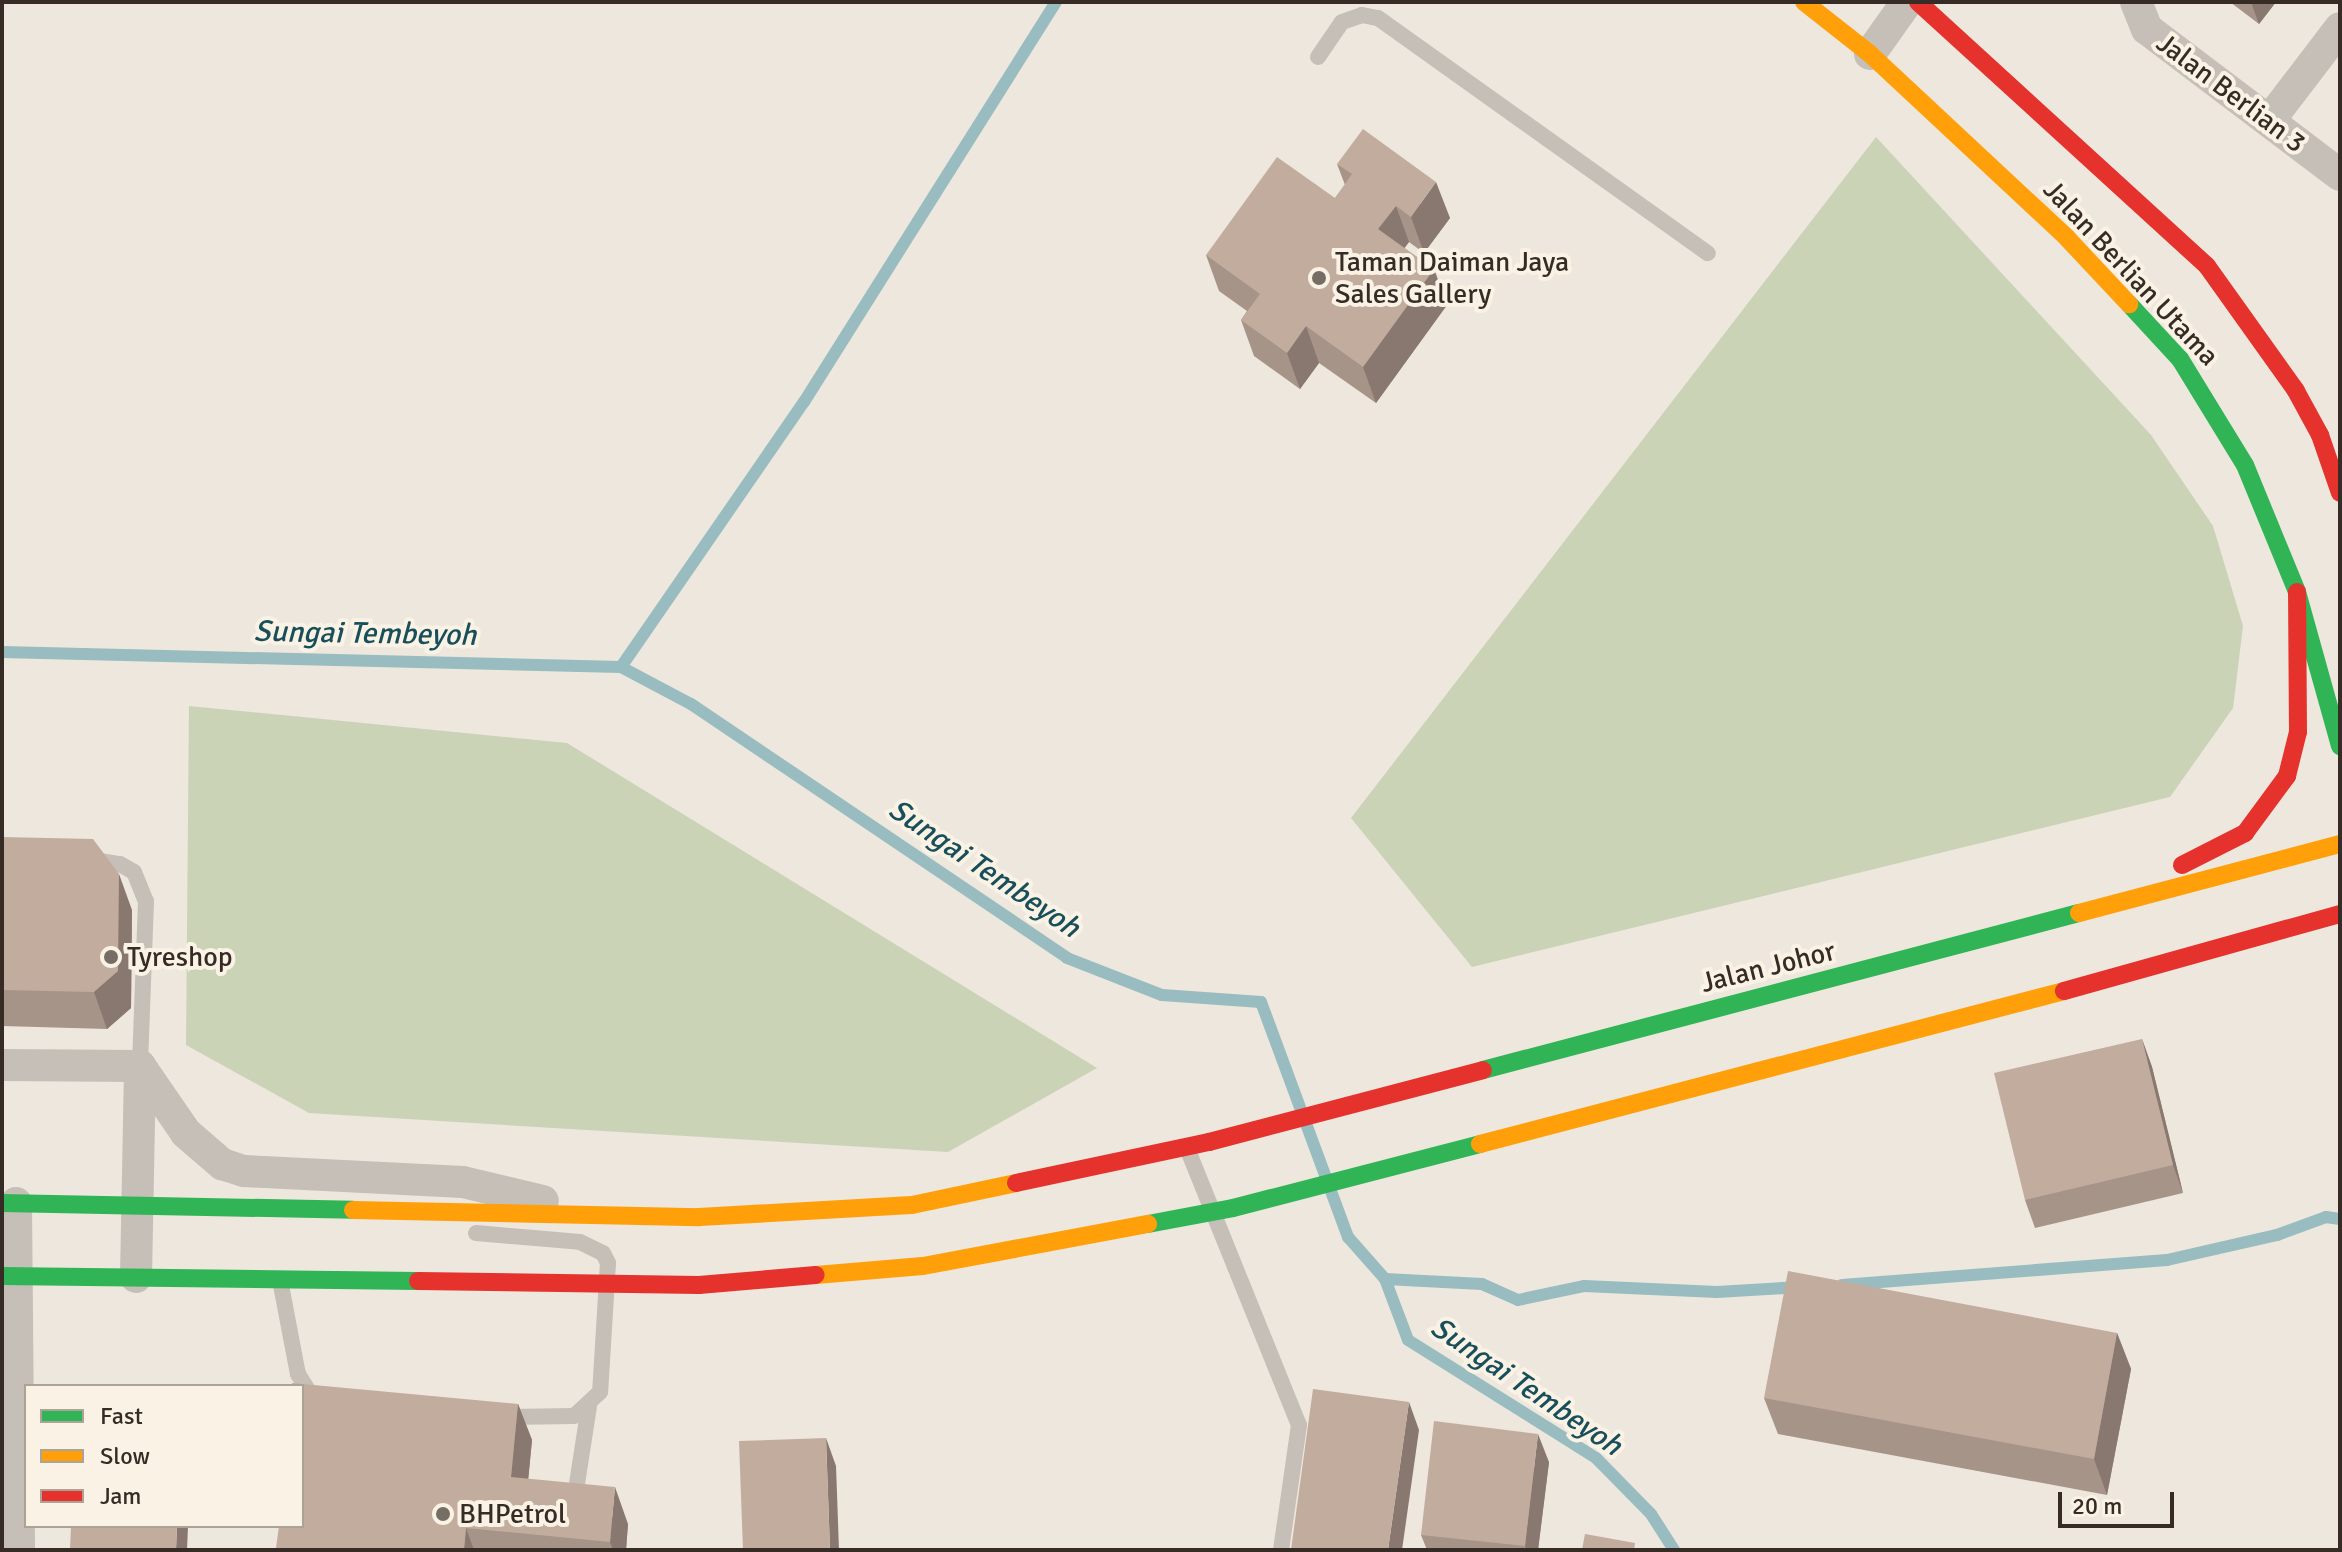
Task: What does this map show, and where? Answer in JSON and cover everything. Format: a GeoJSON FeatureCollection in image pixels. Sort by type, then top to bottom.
{"type":"FeatureCollection","features":[{"type":"Feature","properties":{"kind":"main road","name":"Jalan Berlian Utama"},"geometry":{"type":"LineString","coordinates":[[1804,2],[1870,54],[2067,238],[2180,359],[2245,465],[2297,592],[2340,746]]}},
{"type":"Feature","properties":{"kind":"main road","name":"Jalan Berlian Utama"},"geometry":{"type":"LineString","coordinates":[[1918,2],[2207,266],[2296,391],[2320,435],[2340,493]]}},
{"type":"Feature","properties":{"kind":"main road"},"geometry":{"type":"LineString","coordinates":[[2069,919],[2136,879],[2227,846],[2269,807],[2287,776],[2298,732],[2297,592]]}},
{"type":"Feature","properties":{"kind":"main road","name":"Jalan Johor"},"geometry":{"type":"LineString","coordinates":[[9,1203],[137,1203],[406,1212],[795,1216],[912,1205],[1187,1148],[2069,919],[2340,844]]}},
{"type":"Feature","properties":{"kind":"main road"},"geometry":{"type":"LineString","coordinates":[[2276,931],[2340,892]]}},
{"type":"Feature","properties":{"kind":"main road"},"geometry":{"type":"LineString","coordinates":[[10,1276],[609,1280],[699,1285],[923,1266],[1224,1210],[1442,1156],[1893,1038],[2340,914]]}},
{"type":"Feature","properties":{"kind":"street"},"geometry":{"type":"LineString","coordinates":[[1870,54],[1907,2]]}},
{"type":"Feature","properties":{"kind":"street","name":"Jalan Berlian 3"},"geometry":{"type":"LineString","coordinates":[[2136,2],[2147,29],[2340,175]]}},
{"type":"Feature","properties":{"kind":"street"},"geometry":{"type":"LineString","coordinates":[[2269,121],[2340,28]]}},
{"type":"Feature","properties":{"kind":"street"},"geometry":{"type":"LineString","coordinates":[[2,1065],[140,1066]]}},
{"type":"Feature","properties":{"kind":"street"},"geometry":{"type":"LineString","coordinates":[[136,1277],[140,1066]]}},
{"type":"Feature","properties":{"kind":"street"},"geometry":{"type":"LineString","coordinates":[[140,1066],[186,1133],[222,1164],[244,1171],[463,1182],[602,1215]]}},
{"type":"Feature","properties":{"kind":"street"},"geometry":{"type":"LineString","coordinates":[[9,1203],[10,1395],[19,1550]]}},
{"type":"Feature","properties":{"kind":"lane"},"geometry":{"type":"LineString","coordinates":[[1318,57],[1342,22],[1362,15],[1378,18],[1708,253]]}},
{"type":"Feature","properties":{"kind":"lane"},"geometry":{"type":"LineString","coordinates":[[61,859],[120,864],[142,886],[146,901],[140,1066]]}},
{"type":"Feature","properties":{"kind":"lane"},"geometry":{"type":"LineString","coordinates":[[1187,1148],[1224,1210],[1299,1425],[1281,1550]]}},
{"type":"Feature","properties":{"kind":"lane"},"geometry":{"type":"LineString","coordinates":[[406,1212],[462,1232],[580,1242],[603,1253],[609,1280],[604,1374],[589,1406],[572,1518]]}},
{"type":"Feature","properties":{"kind":"lane"},"geometry":{"type":"LineString","coordinates":[[279,1277],[297,1380]]}},
{"type":"Feature","properties":{"kind":"lane"},"geometry":{"type":"LineString","coordinates":[[304,1389],[327,1408]]}},
{"type":"Feature","properties":{"kind":"lane"},"geometry":{"type":"LineString","coordinates":[[480,1416],[556,1419],[589,1406]]}},
{"type":"Feature","properties":{"kind":"lane"},"geometry":{"type":"LineString","coordinates":[[552,1488],[579,1473]]}},
{"type":"Feature","properties":{"kind":"green space"},"geometry":{"type":"Polygon","coordinates":[[[1876,137],[2151,435],[2213,526],[2243,626],[2233,708],[2170,797],[1472,967],[1351,818],[1876,137]]]}},
{"type":"Feature","properties":{"kind":"green space"},"geometry":{"type":"Polygon","coordinates":[[[189,706],[567,743],[1097,1068],[948,1152],[309,1113],[186,1045],[189,706]]]}},
{"type":"Feature","properties":{"kind":"building","name":"Taman Daiman Jaya Sales Gallery"},"geometry":{"type":"Polygon","coordinates":[[[1363,129],[1436,182],[1411,217],[1396,206],[1378,229],[1434,269],[1363,367],[1306,326],[1287,353],[1241,320],[1260,294],[1206,255],[1277,157],[1335,198],[1352,174],[1337,164],[1363,129]]]}},
{"type":"Feature","properties":{"kind":"building"},"geometry":{"type":"Polygon","coordinates":[[[2,837],[93,839],[119,874],[118,971],[94,992],[2,990],[2,837]]]}},
{"type":"Feature","properties":{"kind":"building"},"geometry":{"type":"Polygon","coordinates":[[[2142,1039],[2173,1165],[2025,1200],[1994,1073],[2142,1039]]]}},
{"type":"Feature","properties":{"kind":"building"},"geometry":{"type":"Polygon","coordinates":[[[1788,1271],[2117,1333],[2094,1459],[1764,1398],[1788,1271]]]}},
{"type":"Feature","properties":{"kind":"building"},"geometry":{"type":"Polygon","coordinates":[[[304,1384],[518,1404],[511,1477],[615,1487],[610,1542],[466,1528],[464,1550],[276,1548],[279,1528],[304,1528],[304,1384]]]}},
{"type":"Feature","properties":{"kind":"building"},"geometry":{"type":"Polygon","coordinates":[[[1313,1389],[1409,1402],[1388,1550],[1291,1550],[1313,1389]]]}},
{"type":"Feature","properties":{"kind":"building"},"geometry":{"type":"Polygon","coordinates":[[[1434,1421],[1538,1434],[1525,1546],[1421,1535],[1434,1421]]]}},
{"type":"Feature","properties":{"kind":"building"},"geometry":{"type":"Polygon","coordinates":[[[826,1438],[830,1550],[743,1550],[739,1441],[826,1438]]]}},
{"type":"Feature","properties":{"kind":"building"},"geometry":{"type":"Polygon","coordinates":[[[71,1528],[177,1528],[176,1550],[70,1550],[71,1528]]]}},
{"type":"Feature","properties":{"kind":"building"},"geometry":{"type":"Polygon","coordinates":[[[1585,1534],[1635,1543],[1634,1550],[1582,1550],[1585,1534]]]}},
{"type":"Feature","properties":{"kind":"waterway"},"geometry":{"type":"LineString","coordinates":[[621,667],[804,402],[1056,2]]}},
{"type":"Feature","properties":{"kind":"waterway","name":"Sungai Tembeyoh"},"geometry":{"type":"LineString","coordinates":[[2,652],[621,667],[691,704],[1067,958],[1162,995],[1261,1002],[1348,1237],[1385,1279],[1408,1340],[1596,1458],[1651,1514],[1674,1550]]}},
{"type":"Feature","properties":{"kind":"waterway"},"geometry":{"type":"LineString","coordinates":[[1842,1285],[2167,1260],[2277,1235],[2326,1217],[2340,1219]]}},
{"type":"Feature","properties":{"kind":"waterway"},"geometry":{"type":"LineString","coordinates":[[1385,1279],[1482,1284],[1518,1300],[1584,1286],[1717,1292],[1800,1287]]}},
{"type":"Feature","properties":{"kind":"traffic: fast"},"geometry":{"type":"LineString","coordinates":[[2129,304],[2180,359],[2245,465],[2297,592],[2340,746]]}},
{"type":"Feature","properties":{"kind":"traffic: fast"},"geometry":{"type":"LineString","coordinates":[[1483,1070],[2079,913]]}},
{"type":"Feature","properties":{"kind":"traffic: fast"},"geometry":{"type":"LineString","coordinates":[[1148,1224],[1233,1208],[1480,1144]]}},
{"type":"Feature","properties":{"kind":"traffic: fast"},"geometry":{"type":"LineString","coordinates":[[2,1203],[353,1210]]}},
{"type":"Feature","properties":{"kind":"traffic: fast"},"geometry":{"type":"LineString","coordinates":[[2,1276],[418,1281]]}},
{"type":"Feature","properties":{"kind":"traffic: slow"},"geometry":{"type":"LineString","coordinates":[[1804,2],[1870,54],[2067,238],[2129,304]]}},
{"type":"Feature","properties":{"kind":"traffic: slow"},"geometry":{"type":"LineString","coordinates":[[2079,913],[2340,844]]}},
{"type":"Feature","properties":{"kind":"traffic: slow"},"geometry":{"type":"LineString","coordinates":[[1480,1144],[2064,991]]}},
{"type":"Feature","properties":{"kind":"traffic: slow"},"geometry":{"type":"LineString","coordinates":[[353,1210],[699,1217],[912,1205],[1016,1183]]}},
{"type":"Feature","properties":{"kind":"traffic: slow"},"geometry":{"type":"LineString","coordinates":[[816,1275],[923,1266],[1148,1224]]}},
{"type":"Feature","properties":{"kind":"traffic: jam"},"geometry":{"type":"LineString","coordinates":[[1918,2],[2207,266],[2296,391],[2320,435],[2340,493]]}},
{"type":"Feature","properties":{"kind":"traffic: jam"},"geometry":{"type":"LineString","coordinates":[[2182,865],[2245,833],[2287,776],[2298,732],[2297,592]]}},
{"type":"Feature","properties":{"kind":"traffic: jam"},"geometry":{"type":"LineString","coordinates":[[2064,991],[2340,914]]}},
{"type":"Feature","properties":{"kind":"traffic: jam"},"geometry":{"type":"LineString","coordinates":[[1016,1183],[1209,1142],[1483,1070]]}},
{"type":"Feature","properties":{"kind":"traffic: jam"},"geometry":{"type":"LineString","coordinates":[[418,1281],[699,1285],[816,1275]]}},
{"type":"Feature","properties":{"kind":"place","name":"Taman Daiman Jaya Sales Gallery"},"geometry":{"type":"Point","coordinates":[1319,278]}},
{"type":"Feature","properties":{"kind":"place","name":"Tyreshop"},"geometry":{"type":"Point","coordinates":[111,957]}},
{"type":"Feature","properties":{"kind":"place","name":"BHPetrol"},"geometry":{"type":"Point","coordinates":[443,1514]}}]}
